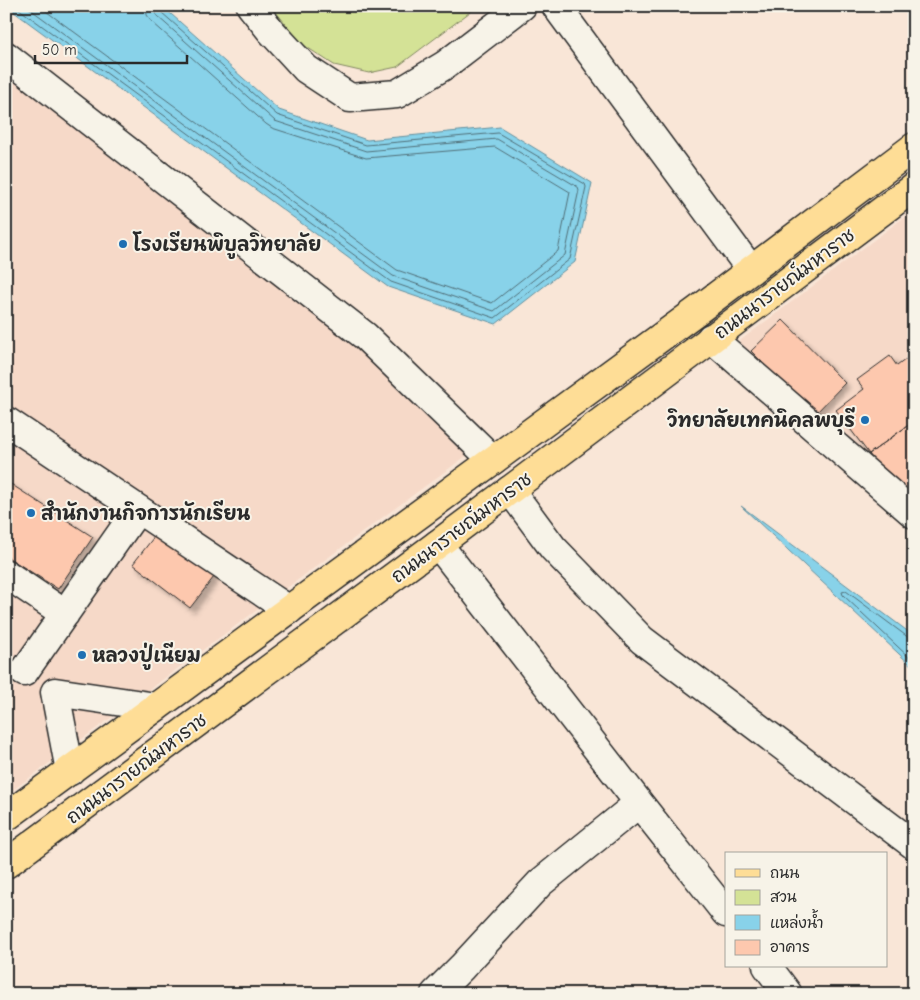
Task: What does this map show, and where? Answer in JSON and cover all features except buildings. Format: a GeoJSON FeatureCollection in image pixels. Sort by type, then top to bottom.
{"type":"FeatureCollection","features":[{"type":"Feature","properties":{"kind":"main road","name":"ถนนนารายณ์มหาราช"},"geometry":{"type":"LineString","coordinates":[[6,817],[751,270],[914,147]]}},
{"type":"Feature","properties":{"kind":"main road","name":"ถนนนารายณ์มหาราช"},"geometry":{"type":"LineString","coordinates":[[6,864],[438,544],[914,187]]}},
{"type":"Feature","properties":{"kind":"street"},"geometry":{"type":"LineString","coordinates":[[251,6],[271,31],[306,68],[350,98],[397,94],[445,65],[522,6]]}},
{"type":"Feature","properties":{"kind":"street"},"geometry":{"type":"LineString","coordinates":[[556,6],[751,270]]}},
{"type":"Feature","properties":{"kind":"street"},"geometry":{"type":"LineString","coordinates":[[6,56],[365,336],[492,460]]}},
{"type":"Feature","properties":{"kind":"street"},"geometry":{"type":"LineString","coordinates":[[711,338],[914,514]]}},
{"type":"Feature","properties":{"kind":"street"},"geometry":{"type":"LineString","coordinates":[[6,421],[288,610]]}},
{"type":"Feature","properties":{"kind":"street"},"geometry":{"type":"LineString","coordinates":[[510,490],[553,548],[642,640],[914,845]]}},
{"type":"Feature","properties":{"kind":"street"},"geometry":{"type":"LineString","coordinates":[[138,508],[65,614],[15,666],[55,692],[156,707]]}},
{"type":"Feature","properties":{"kind":"street"},"geometry":{"type":"LineString","coordinates":[[438,544],[725,912]]}},
{"type":"Feature","properties":{"kind":"street"},"geometry":{"type":"LineString","coordinates":[[6,574],[65,614]]}},
{"type":"Feature","properties":{"kind":"street"},"geometry":{"type":"LineString","coordinates":[[55,692],[70,771]]}},
{"type":"Feature","properties":{"kind":"street"},"geometry":{"type":"LineString","coordinates":[[435,994],[540,883],[639,803]]}},
{"type":"Feature","properties":{"kind":"street"},"geometry":{"type":"LineString","coordinates":[[769,968],[788,994]]}},
{"type":"Feature","properties":{"kind":"shaded area","name":"โรงเรียนพิบูลวิทยาลัย"},"geometry":{"type":"Polygon","coordinates":[[[6,38],[474,450],[6,795],[6,38]]]}},
{"type":"Feature","properties":{"kind":"shaded area","name":"วิทยาลัยเทคนิคลพบุรี"},"geometry":{"type":"Polygon","coordinates":[[[914,210],[914,507],[733,346],[914,210]]]}},
{"type":"Feature","properties":{"kind":"green space"},"geometry":{"type":"Polygon","coordinates":[[[271,6],[478,6],[397,67],[369,73],[334,65],[302,44],[271,6]]]}},
{"type":"Feature","properties":{"kind":"water"},"geometry":{"type":"Polygon","coordinates":[[[6,6],[162,6],[279,110],[367,140],[500,127],[592,183],[575,262],[496,324],[388,287],[6,6]]]}},
{"type":"Feature","properties":{"kind":"water"},"geometry":{"type":"Polygon","coordinates":[[[741,506],[914,636],[914,668],[741,506]]]}},
{"type":"Feature","properties":{"kind":"place","name":"โรงเรียนพิบูลวิทยาลัย"},"geometry":{"type":"Point","coordinates":[123,244]}},
{"type":"Feature","properties":{"kind":"place","name":"วิทยาลัยเทคนิคลพบุรี"},"geometry":{"type":"Point","coordinates":[865,420]}},
{"type":"Feature","properties":{"kind":"place","name":"สำนักงานกิจการนักเรียน"},"geometry":{"type":"Point","coordinates":[31,513]}},
{"type":"Feature","properties":{"kind":"place","name":"หลวงปู่เนียม"},"geometry":{"type":"Point","coordinates":[82,655]}}]}
